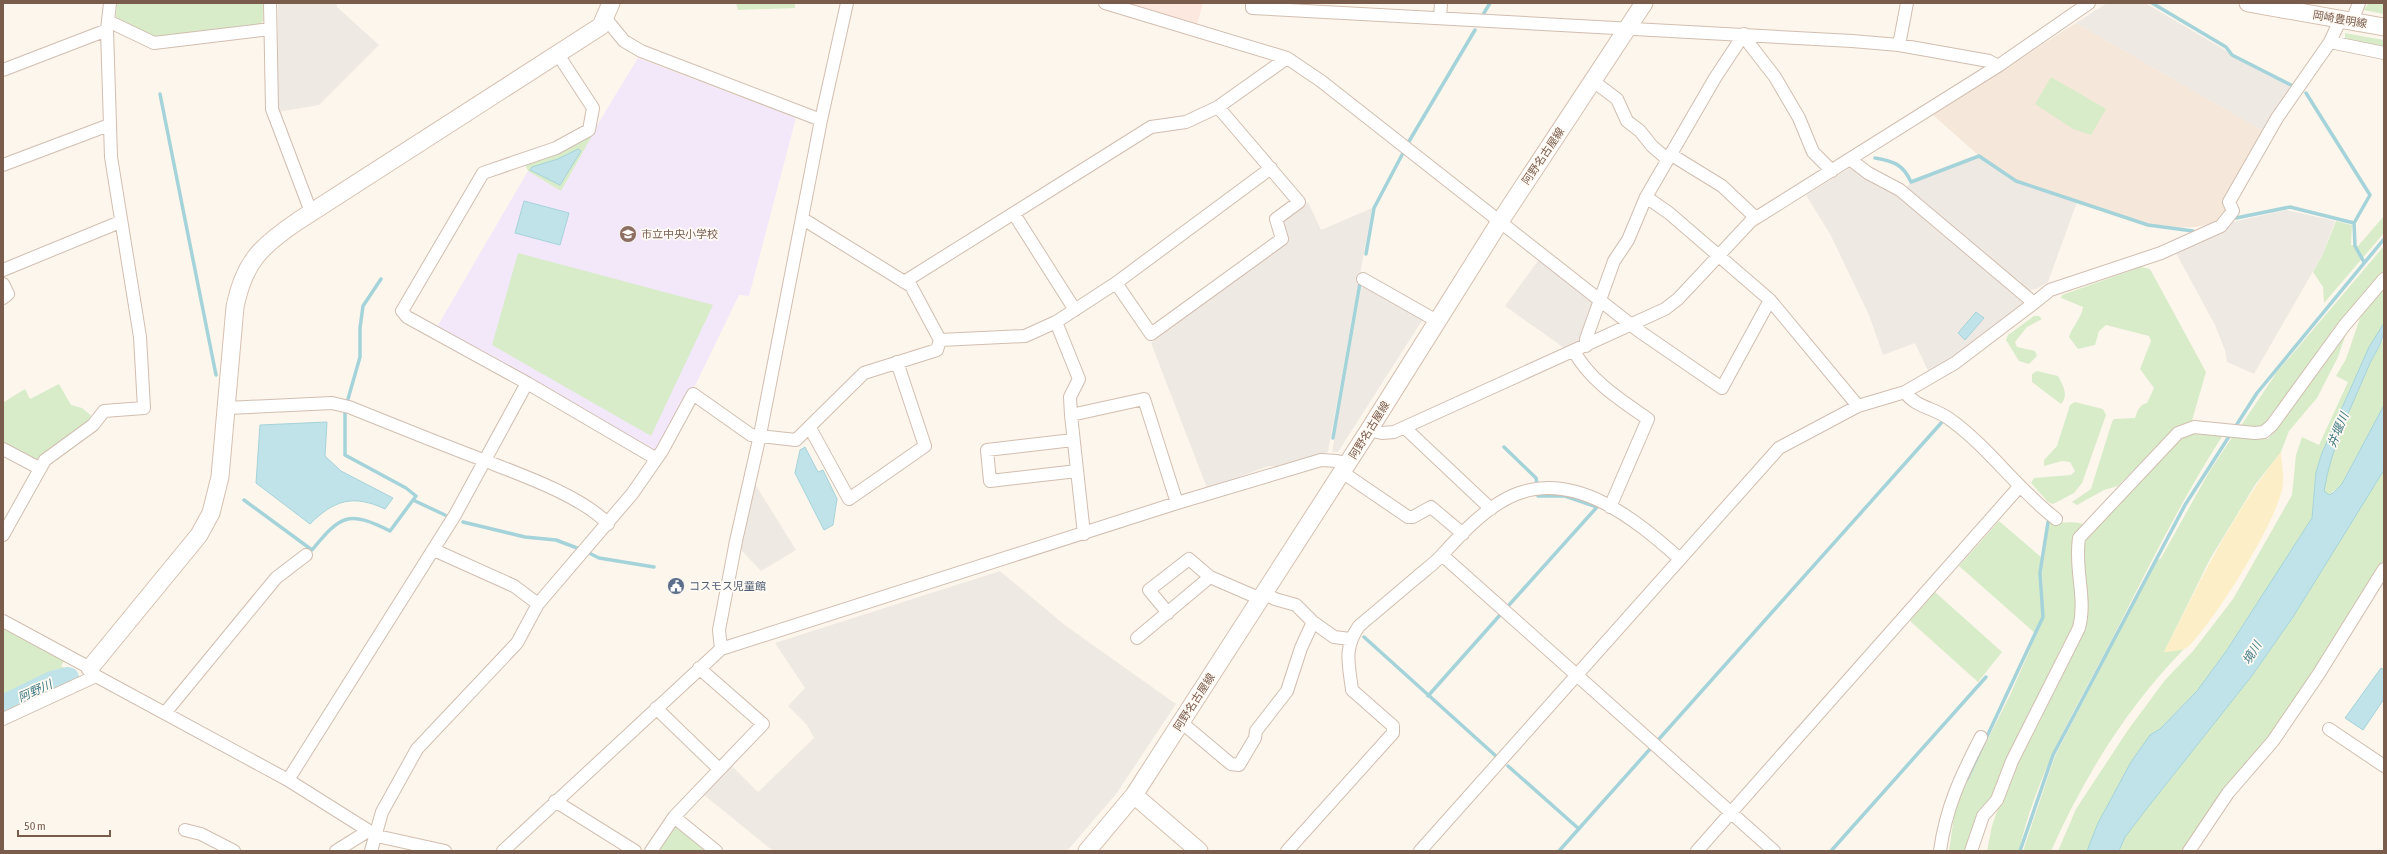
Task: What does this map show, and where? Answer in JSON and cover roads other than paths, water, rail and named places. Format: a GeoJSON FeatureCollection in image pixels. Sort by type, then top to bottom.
{"type":"FeatureCollection","features":[{"type":"Feature","properties":{"kind":"main road","name":"阿野名古屋線"},"geometry":{"type":"LineString","coordinates":[[1087,851],[1134,795],[1369,430],[1499,223],[1644,3]]}},
{"type":"Feature","properties":{"kind":"main road","name":"岡崎豊明線"},"geometry":{"type":"LineString","coordinates":[[2248,3],[2384,27]]}},
{"type":"Feature","properties":{"kind":"main road"},"geometry":{"type":"LineString","coordinates":[[93,672],[206,524],[217,495],[227,408],[235,307],[240,284],[260,251],[276,236],[311,212],[601,26],[608,11]]}},
{"type":"Feature","properties":{"kind":"main road"},"geometry":{"type":"LineString","coordinates":[[1134,795],[1199,851]]}},
{"type":"Feature","properties":{"kind":"street"},"geometry":{"type":"LineString","coordinates":[[4,532],[39,468],[45,460],[93,425],[104,411],[144,408],[140,337],[120,222],[111,157],[109,126],[108,26],[110,3]]}},
{"type":"Feature","properties":{"kind":"street"},"geometry":{"type":"LineString","coordinates":[[270,3],[272,109],[311,212]]}},
{"type":"Feature","properties":{"kind":"street"},"geometry":{"type":"LineString","coordinates":[[721,649],[719,630],[736,541],[760,435],[822,120],[847,3]]}},
{"type":"Feature","properties":{"kind":"street"},"geometry":{"type":"LineString","coordinates":[[1105,3],[1287,58],[1321,81],[1499,223],[1632,325],[1722,388],[1770,300]]}},
{"type":"Feature","properties":{"kind":"street"},"geometry":{"type":"LineString","coordinates":[[1252,3],[1252,8],[1629,27],[1899,45],[1989,60],[1998,66]]}},
{"type":"Feature","properties":{"kind":"street"},"geometry":{"type":"LineString","coordinates":[[1440,18],[1441,3]]}},
{"type":"Feature","properties":{"kind":"street"},"geometry":{"type":"LineString","coordinates":[[1899,45],[1907,3]]}},
{"type":"Feature","properties":{"kind":"street"},"geometry":{"type":"LineString","coordinates":[[1369,430],[1382,433],[1394,432],[1405,428],[1574,352],[1665,309],[1678,298],[1756,218],[1851,160],[1998,66],[2089,3]]}},
{"type":"Feature","properties":{"kind":"street"},"geometry":{"type":"LineString","coordinates":[[1420,851],[1578,676],[1779,448],[1858,406],[1905,392],[1955,363],[2050,290],[2161,253],[2221,226],[2232,211],[2229,202],[2277,118],[2359,3]]}},
{"type":"Feature","properties":{"kind":"street"},"geometry":{"type":"LineString","coordinates":[[608,11],[624,41],[641,51],[822,120]]}},
{"type":"Feature","properties":{"kind":"street"},"geometry":{"type":"LineString","coordinates":[[3,70],[108,26],[154,43],[270,29]]}},
{"type":"Feature","properties":{"kind":"street"},"geometry":{"type":"LineString","coordinates":[[1586,346],[1586,339],[1599,299],[1614,261],[1628,240],[1646,197],[1725,61],[1744,35]]}},
{"type":"Feature","properties":{"kind":"street"},"geometry":{"type":"LineString","coordinates":[[1744,35],[1775,77],[1799,118],[1813,152],[1832,171]]}},
{"type":"Feature","properties":{"kind":"street"},"geometry":{"type":"LineString","coordinates":[[2330,42],[2384,53]]}},
{"type":"Feature","properties":{"kind":"street"},"geometry":{"type":"LineString","coordinates":[[557,53],[593,108],[589,130],[556,148],[483,173],[402,311],[407,318],[527,383],[655,458]]}},
{"type":"Feature","properties":{"kind":"street"},"geometry":{"type":"LineString","coordinates":[[904,282],[1151,128],[1186,122],[1218,106],[1287,58]]}},
{"type":"Feature","properties":{"kind":"street"},"geometry":{"type":"LineString","coordinates":[[1593,82],[1617,99],[1627,121],[1640,131],[1652,146],[1668,157],[1722,186],[1756,218]]}},
{"type":"Feature","properties":{"kind":"street"},"geometry":{"type":"LineString","coordinates":[[1116,283],[1151,334],[1282,239],[1276,219],[1298,202],[1218,106]]}},
{"type":"Feature","properties":{"kind":"street"},"geometry":{"type":"LineString","coordinates":[[3,165],[109,126]]}},
{"type":"Feature","properties":{"kind":"street"},"geometry":{"type":"LineString","coordinates":[[1851,160],[1868,173],[1900,190],[2034,303]]}},
{"type":"Feature","properties":{"kind":"street"},"geometry":{"type":"LineString","coordinates":[[940,340],[1025,336],[1056,322],[1116,283],[1271,168]]}},
{"type":"Feature","properties":{"kind":"street"},"geometry":{"type":"LineString","coordinates":[[1646,197],[1719,255],[1770,300],[1858,406]]}},
{"type":"Feature","properties":{"kind":"street"},"geometry":{"type":"LineString","coordinates":[[1014,214],[1075,310]]}},
{"type":"Feature","properties":{"kind":"street"},"geometry":{"type":"LineString","coordinates":[[803,219],[911,286],[940,340]]}},
{"type":"Feature","properties":{"kind":"street"},"geometry":{"type":"LineString","coordinates":[[3,270],[120,222]]}},
{"type":"Feature","properties":{"kind":"street"},"geometry":{"type":"LineString","coordinates":[[1363,279],[1437,321]]}},
{"type":"Feature","properties":{"kind":"street"},"geometry":{"type":"LineString","coordinates":[[1971,851],[1982,816],[1997,800],[2012,761],[2079,628],[2083,600],[2077,550],[2079,538],[2178,433],[2194,427],[2264,432],[2272,425],[2344,326],[2384,279]]}},
{"type":"Feature","properties":{"kind":"street"},"geometry":{"type":"LineString","coordinates":[[3,284],[8,294],[3,298]]}},
{"type":"Feature","properties":{"kind":"street"},"geometry":{"type":"LineString","coordinates":[[1056,322],[1079,379],[1070,397],[1084,534]]}},
{"type":"Feature","properties":{"kind":"street"},"geometry":{"type":"LineString","coordinates":[[371,851],[372,834],[382,812],[417,749],[517,643],[538,604],[608,524],[632,494],[693,394],[752,435],[796,440],[810,428],[864,373],[936,350],[940,340]]}},
{"type":"Feature","properties":{"kind":"street"},"geometry":{"type":"LineString","coordinates":[[1574,352],[1579,361],[1612,393],[1648,420],[1610,507]]}},
{"type":"Feature","properties":{"kind":"street"},"geometry":{"type":"LineString","coordinates":[[810,428],[849,500],[925,446],[897,362]]}},
{"type":"Feature","properties":{"kind":"street"},"geometry":{"type":"LineString","coordinates":[[288,780],[434,550],[485,461],[527,383]]}},
{"type":"Feature","properties":{"kind":"street"},"geometry":{"type":"LineString","coordinates":[[1905,392],[1910,400],[1947,417],[1961,428],[2019,487],[2056,519]]}},
{"type":"Feature","properties":{"kind":"street"},"geometry":{"type":"LineString","coordinates":[[1071,415],[1144,399],[1177,503]]}},
{"type":"Feature","properties":{"kind":"street"},"geometry":{"type":"LineString","coordinates":[[227,408],[332,403],[531,478],[585,507],[608,524]]}},
{"type":"Feature","properties":{"kind":"street"},"geometry":{"type":"LineString","coordinates":[[1405,428],[1491,510]]}},
{"type":"Feature","properties":{"kind":"street"},"geometry":{"type":"LineString","coordinates":[[1074,440],[987,450],[990,481],[1077,471]]}},
{"type":"Feature","properties":{"kind":"street"},"geometry":{"type":"LineString","coordinates":[[3,449],[39,468]]}},
{"type":"Feature","properties":{"kind":"street"},"geometry":{"type":"LineString","coordinates":[[503,851],[721,649],[1177,503],[1322,460],[1337,461],[1408,517],[1413,517],[1431,507],[1463,534]]}},
{"type":"Feature","properties":{"kind":"street"},"geometry":{"type":"LineString","coordinates":[[1697,851],[2019,487]]}},
{"type":"Feature","properties":{"kind":"street"},"geometry":{"type":"LineString","coordinates":[[1287,851],[1393,733],[1393,726],[1352,690],[1348,660],[1350,639],[1359,626],[1442,556],[1463,534],[1491,510],[1514,495],[1549,488],[1578,491],[1642,525],[1680,559]]}},
{"type":"Feature","properties":{"kind":"street"},"geometry":{"type":"LineString","coordinates":[[434,550],[514,586],[538,604]]}},
{"type":"Feature","properties":{"kind":"street"},"geometry":{"type":"LineString","coordinates":[[165,713],[276,578],[306,555]]}},
{"type":"Feature","properties":{"kind":"street"},"geometry":{"type":"LineString","coordinates":[[1442,556],[1774,851]]}},
{"type":"Feature","properties":{"kind":"street"},"geometry":{"type":"LineString","coordinates":[[1168,613],[1150,590],[1188,559],[1210,577],[1262,596],[1296,605],[1313,622],[1334,637],[1350,639]]}},
{"type":"Feature","properties":{"kind":"street"},"geometry":{"type":"LineString","coordinates":[[2191,850],[2228,793],[2273,741],[2318,675],[2384,569]]}},
{"type":"Feature","properties":{"kind":"street"},"geometry":{"type":"LineString","coordinates":[[1137,638],[1210,577]]}},
{"type":"Feature","properties":{"kind":"street"},"geometry":{"type":"LineString","coordinates":[[3,621],[165,713],[288,780],[372,834],[445,851]]}},
{"type":"Feature","properties":{"kind":"street"},"geometry":{"type":"LineString","coordinates":[[1181,722],[1231,764],[1239,765],[1255,738],[1256,731],[1287,691],[1301,648],[1313,622]]}},
{"type":"Feature","properties":{"kind":"street"},"geometry":{"type":"LineString","coordinates":[[651,851],[674,817],[763,724],[699,668]]}},
{"type":"Feature","properties":{"kind":"street"},"geometry":{"type":"LineString","coordinates":[[3,719],[93,672]]}},
{"type":"Feature","properties":{"kind":"street"},"geometry":{"type":"LineString","coordinates":[[656,708],[719,769]]}},
{"type":"Feature","properties":{"kind":"street"},"geometry":{"type":"LineString","coordinates":[[2329,729],[2384,766]]}},
{"type":"Feature","properties":{"kind":"street"},"geometry":{"type":"LineString","coordinates":[[1940,851],[1948,809],[1955,789],[1981,737]]}},
{"type":"Feature","properties":{"kind":"street"},"geometry":{"type":"LineString","coordinates":[[555,802],[635,851]]}},
{"type":"Feature","properties":{"kind":"street"},"geometry":{"type":"LineString","coordinates":[[674,817],[716,851]]}},
{"type":"Feature","properties":{"kind":"street"},"geometry":{"type":"LineString","coordinates":[[185,830],[201,834],[234,851]]}},
{"type":"Feature","properties":{"kind":"street"},"geometry":{"type":"LineString","coordinates":[[336,851],[372,834]]}},
{"type":"Feature","properties":{"kind":"water"},"geometry":{"type":"Polygon","coordinates":[[[578,149],[581,151],[560,185],[530,170],[532,167],[558,159],[578,149]]]}},
{"type":"Feature","properties":{"kind":"water"},"geometry":{"type":"Polygon","coordinates":[[[524,201],[569,213],[560,245],[515,233],[524,201]]]}},
{"type":"Feature","properties":{"kind":"water"},"geometry":{"type":"Polygon","coordinates":[[[1976,312],[1984,318],[1965,340],[1958,333],[1976,312]]]}},
{"type":"Feature","properties":{"kind":"water"},"geometry":{"type":"Polygon","coordinates":[[[2384,323],[2381,343],[2370,363],[2336,444],[2324,491],[2329,495],[2342,484],[2384,405],[2384,470],[2293,617],[2251,677],[2125,837],[2119,851],[2087,851],[2098,823],[2131,762],[2150,735],[2160,729],[2197,691],[2227,650],[2312,518],[2316,472],[2322,453],[2369,347],[2384,323]]]}},
{"type":"Feature","properties":{"kind":"water"},"geometry":{"type":"Polygon","coordinates":[[[327,422],[325,456],[341,471],[393,498],[385,509],[374,504],[363,502],[344,502],[327,509],[310,524],[256,483],[260,425],[327,422]]]}},
{"type":"Feature","properties":{"kind":"water"},"geometry":{"type":"Polygon","coordinates":[[[805,447],[818,472],[823,470],[837,499],[833,525],[824,530],[795,473],[800,450],[805,447]]]}},
{"type":"Feature","properties":{"kind":"water"},"geometry":{"type":"Polygon","coordinates":[[[2381,668],[2384,670],[2384,699],[2363,730],[2345,718],[2381,668]]]}},
{"type":"Feature","properties":{"kind":"waterway"},"geometry":{"type":"LineString","coordinates":[[1484,13],[1490,3]]}},
{"type":"Feature","properties":{"kind":"waterway"},"geometry":{"type":"LineString","coordinates":[[2152,3],[2226,47],[2232,55],[2291,85]]}},
{"type":"Feature","properties":{"kind":"waterway"},"geometry":{"type":"LineString","coordinates":[[1408,143],[1475,30]]}},
{"type":"Feature","properties":{"kind":"waterway"},"geometry":{"type":"LineString","coordinates":[[2306,93],[2370,195],[2354,223]]}},
{"type":"Feature","properties":{"kind":"waterway"},"geometry":{"type":"LineString","coordinates":[[160,94],[216,375]]}},
{"type":"Feature","properties":{"kind":"waterway"},"geometry":{"type":"LineString","coordinates":[[1366,254],[1374,208],[1403,153]]}},
{"type":"Feature","properties":{"kind":"waterway"},"geometry":{"type":"LineString","coordinates":[[1875,158],[1887,160],[1897,164],[1905,171],[1911,182],[1979,156],[2016,181],[2148,225],[2193,231]]}},
{"type":"Feature","properties":{"kind":"waterway"},"geometry":{"type":"LineString","coordinates":[[2236,218],[2290,207],[2354,223],[2355,246],[2364,262]]}},
{"type":"Feature","properties":{"kind":"waterway"},"geometry":{"type":"LineString","coordinates":[[2020,851],[2053,755],[2185,505],[2257,393],[2384,239]]}},
{"type":"Feature","properties":{"kind":"waterway"},"geometry":{"type":"LineString","coordinates":[[348,399],[360,357],[360,328],[363,306],[381,279]]}},
{"type":"Feature","properties":{"kind":"waterway"},"geometry":{"type":"LineString","coordinates":[[1333,438],[1360,283]]}},
{"type":"Feature","properties":{"kind":"waterway"},"geometry":{"type":"LineString","coordinates":[[345,412],[345,455],[406,488],[416,496],[413,500]]}},
{"type":"Feature","properties":{"kind":"waterway"},"geometry":{"type":"LineString","coordinates":[[1659,739],[1942,422]]}},
{"type":"Feature","properties":{"kind":"waterway"},"geometry":{"type":"LineString","coordinates":[[1504,447],[1536,478],[1537,484]]}},
{"type":"Feature","properties":{"kind":"waterway"},"geometry":{"type":"LineString","coordinates":[[1509,605],[1597,507],[1565,496],[1538,496]]}},
{"type":"Feature","properties":{"kind":"waterway"},"geometry":{"type":"LineString","coordinates":[[244,500],[312,550],[331,529],[338,523],[346,520],[364,520],[390,531],[413,500],[445,515]]}},
{"type":"Feature","properties":{"kind":"waterway"},"geometry":{"type":"LineString","coordinates":[[463,522],[525,537],[556,540],[577,548]]}},
{"type":"Feature","properties":{"kind":"waterway"},"geometry":{"type":"LineString","coordinates":[[1967,779],[2043,617],[2040,573],[2048,522]]}},
{"type":"Feature","properties":{"kind":"waterway"},"geometry":{"type":"LineString","coordinates":[[587,552],[599,558],[654,567]]}},
{"type":"Feature","properties":{"kind":"waterway"},"geometry":{"type":"LineString","coordinates":[[1428,696],[1500,615]]}},
{"type":"Feature","properties":{"kind":"waterway"},"geometry":{"type":"LineString","coordinates":[[1364,637],[1497,757]]}},
{"type":"Feature","properties":{"kind":"waterway"},"geometry":{"type":"LineString","coordinates":[[1831,851],[1986,677]]}},
{"type":"Feature","properties":{"kind":"waterway","name":"阿野川"},"geometry":{"type":"LineString","coordinates":[[3,706],[52,682],[68,678]]}},
{"type":"Feature","properties":{"kind":"waterway"},"geometry":{"type":"LineString","coordinates":[[1559,851],[1650,749]]}},
{"type":"Feature","properties":{"kind":"waterway"},"geometry":{"type":"LineString","coordinates":[[1508,766],[1579,829]]}},
{"type":"Feature","properties":{"kind":"place","name":"市立中央小学校"},"geometry":{"type":"Point","coordinates":[628,234]}},
{"type":"Feature","properties":{"kind":"place","name":"コスモス児童館"},"geometry":{"type":"Point","coordinates":[676,586]}},
{"type":"Feature","properties":{"kind":"water label","name":"井堰川"},"geometry":{"type":"Point","coordinates":[2338,430]}},
{"type":"Feature","properties":{"kind":"water label","name":"境川"},"geometry":{"type":"Point","coordinates":[2252,653]}}]}
